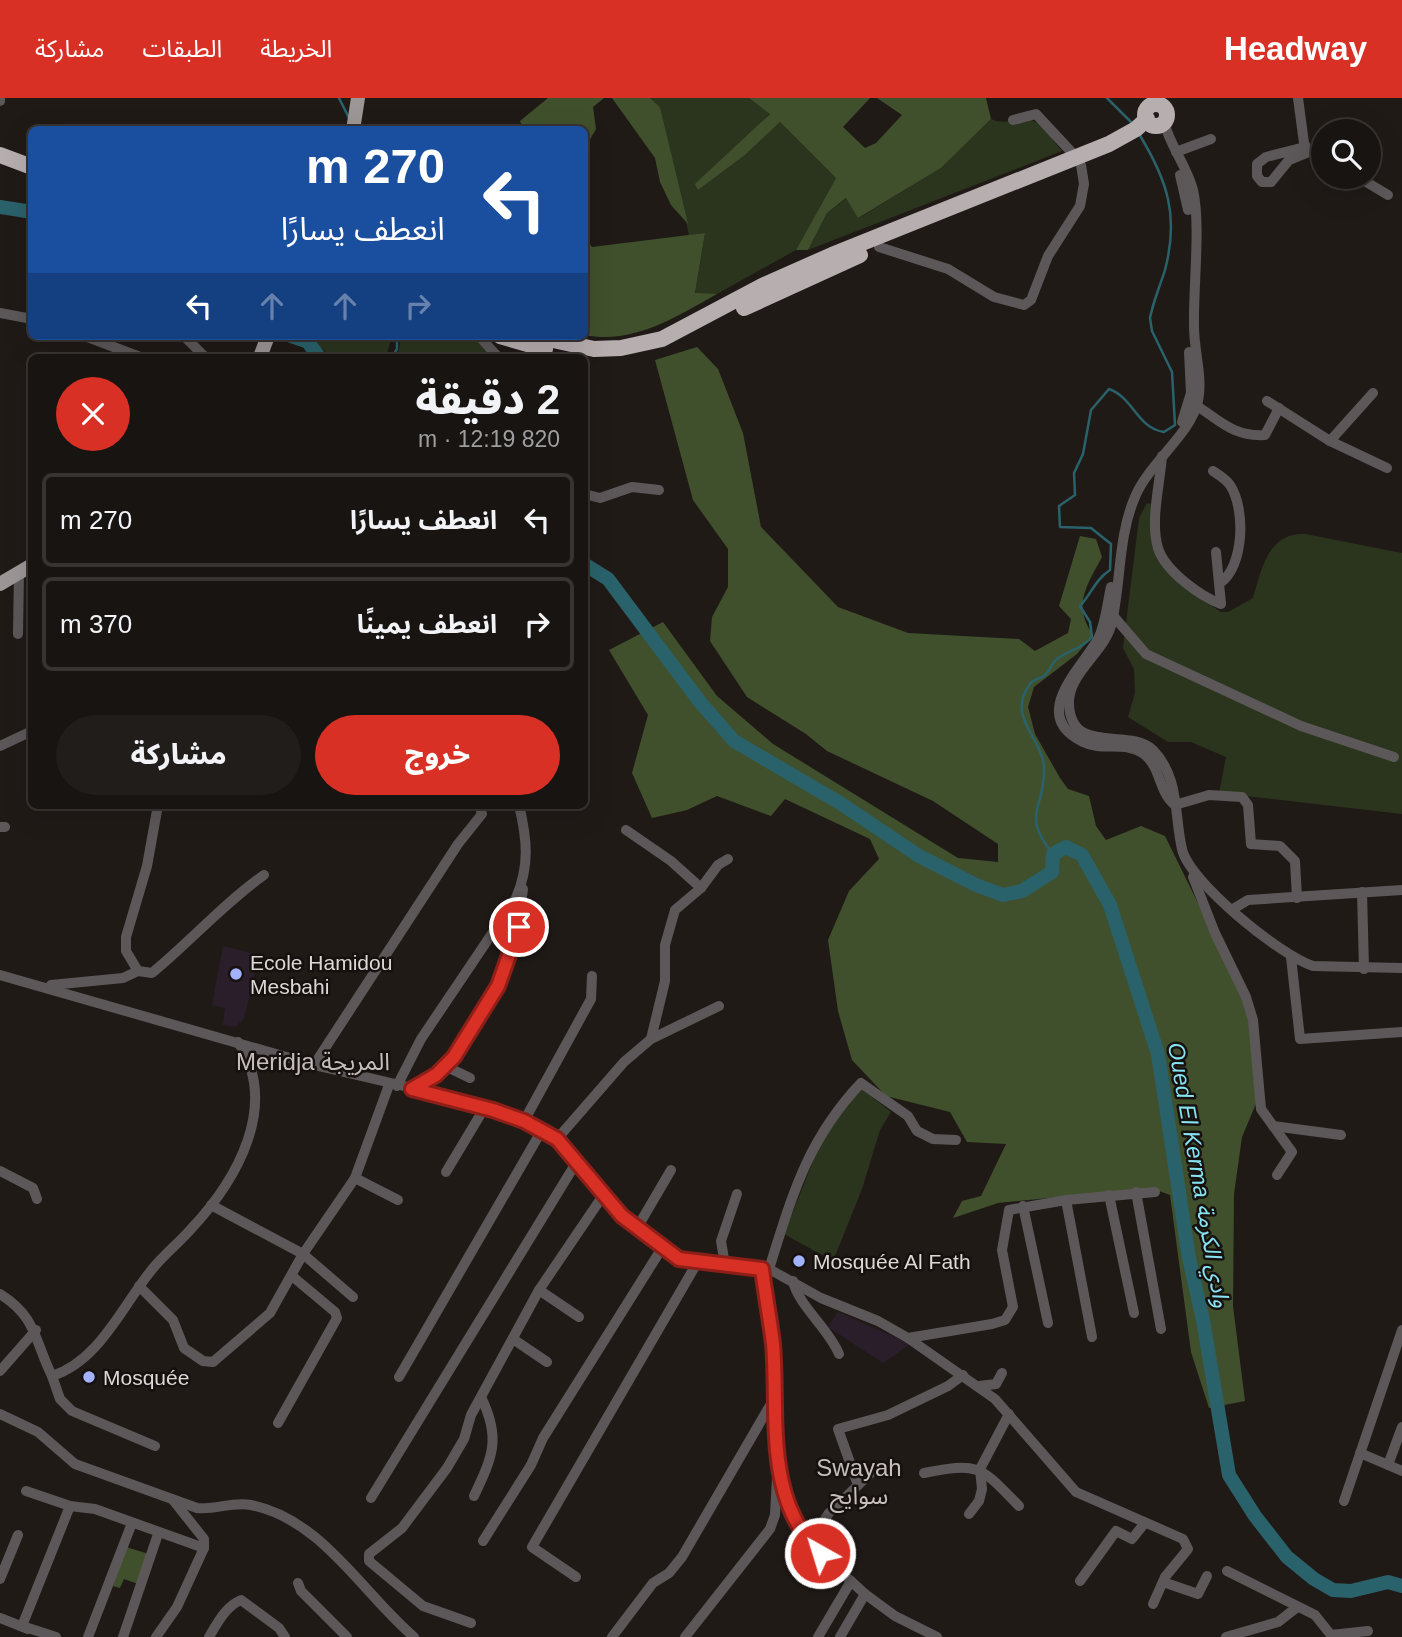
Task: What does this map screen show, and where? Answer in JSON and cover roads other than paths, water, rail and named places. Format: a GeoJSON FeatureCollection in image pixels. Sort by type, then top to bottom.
{"type":"FeatureCollection","features":[{"type":"Feature","properties":{"kind":"highway"},"geometry":{"type":"LineString","coordinates":[[588,358],[623,358],[665,348],[754,303],[1079,161],[1151,119]]}},
{"type":"Feature","properties":{"kind":"highway"},"geometry":{"type":"LineString","coordinates":[[0,155],[28,166]]}},
{"type":"Feature","properties":{"kind":"highway"},"geometry":{"type":"LineString","coordinates":[[551,340],[580,347],[608,349],[662,339],[762,286],[832,255],[1079,161]]}},
{"type":"Feature","properties":{"kind":"highway"},"geometry":{"type":"LineString","coordinates":[[0,163],[28,174]]}},
{"type":"Feature","properties":{"kind":"highway"},"geometry":{"type":"LineString","coordinates":[[515,340],[566,354]]}},
{"type":"Feature","properties":{"kind":"main road"},"geometry":{"type":"LineString","coordinates":[[354,122],[358,98]]}},
{"type":"Feature","properties":{"kind":"main road"},"geometry":{"type":"LineString","coordinates":[[0,584],[25,569]]}},
{"type":"Feature","properties":{"kind":"street"},"geometry":{"type":"LineString","coordinates":[[1298,98],[1308,149]]}},
{"type":"Feature","properties":{"kind":"street"},"geometry":{"type":"LineString","coordinates":[[879,247],[948,269],[994,297],[1024,305],[1031,300],[1048,256],[1080,206],[1084,184],[1079,161],[1036,114],[1013,120]]}},
{"type":"Feature","properties":{"kind":"street"},"geometry":{"type":"LineString","coordinates":[[1151,119],[1176,152],[1192,188],[1194,329],[1199,393],[1182,421],[1149,461],[1131,493],[1120,528],[1106,640],[1070,692],[1072,717],[1089,736],[1101,740],[1129,739],[1151,748],[1165,767],[1176,792],[1175,805],[1182,852],[1214,933],[1246,997],[1253,1020],[1259,1102],[1292,1152],[1277,1175]]}},
{"type":"Feature","properties":{"kind":"street"},"geometry":{"type":"LineString","coordinates":[[1110,612],[1130,511],[1142,483],[1190,421],[1193,404],[1188,203],[1179,173],[1151,119]]}},
{"type":"Feature","properties":{"kind":"street"},"geometry":{"type":"LineString","coordinates":[[1176,152],[1211,139]]}},
{"type":"Feature","properties":{"kind":"street"},"geometry":{"type":"LineString","coordinates":[[1308,149],[1289,160],[1271,182],[1262,182],[1257,176],[1257,164],[1266,157],[1308,149],[1311,150]]}},
{"type":"Feature","properties":{"kind":"street"},"geometry":{"type":"LineString","coordinates":[[1378,189],[1388,195]]}},
{"type":"Feature","properties":{"kind":"street"},"geometry":{"type":"LineString","coordinates":[[0,313],[28,319]]}},
{"type":"Feature","properties":{"kind":"street"},"geometry":{"type":"LineString","coordinates":[[96,340],[133,354]]}},
{"type":"Feature","properties":{"kind":"street"},"geometry":{"type":"LineString","coordinates":[[188,340],[202,354]]}},
{"type":"Feature","properties":{"kind":"street"},"geometry":{"type":"LineString","coordinates":[[483,340],[495,354]]}},
{"type":"Feature","properties":{"kind":"street"},"geometry":{"type":"LineString","coordinates":[[1330,441],[1373,393]]}},
{"type":"Feature","properties":{"kind":"street"},"geometry":{"type":"LineString","coordinates":[[1267,401],[1330,441],[1387,468]]}},
{"type":"Feature","properties":{"kind":"street"},"geometry":{"type":"LineString","coordinates":[[1193,404],[1225,427],[1251,436],[1265,435],[1279,408]]}},
{"type":"Feature","properties":{"kind":"street"},"geometry":{"type":"LineString","coordinates":[[1163,453],[1156,531],[1158,550],[1193,591],[1222,604],[1216,552]]}},
{"type":"Feature","properties":{"kind":"street"},"geometry":{"type":"LineString","coordinates":[[1213,471],[1230,486],[1240,533],[1234,568],[1229,577],[1220,583]]}},
{"type":"Feature","properties":{"kind":"street"},"geometry":{"type":"LineString","coordinates":[[588,495],[600,498],[638,486],[659,490]]}},
{"type":"Feature","properties":{"kind":"street"},"geometry":{"type":"LineString","coordinates":[[18,634],[25,569]]}},
{"type":"Feature","properties":{"kind":"street"},"geometry":{"type":"LineString","coordinates":[[1110,612],[1146,654],[1301,726],[1394,757]]}},
{"type":"Feature","properties":{"kind":"street"},"geometry":{"type":"LineString","coordinates":[[0,746],[28,733]]}},
{"type":"Feature","properties":{"kind":"street"},"geometry":{"type":"LineString","coordinates":[[1175,805],[1209,795],[1242,797],[1248,804],[1251,844],[1280,846],[1295,861],[1297,898]]}},
{"type":"Feature","properties":{"kind":"street"},"geometry":{"type":"LineString","coordinates":[[138,971],[127,951],[126,937],[147,866],[157,809]]}},
{"type":"Feature","properties":{"kind":"street"},"geometry":{"type":"LineString","coordinates":[[314,1065],[458,844],[482,814],[481,809]]}},
{"type":"Feature","properties":{"kind":"street"},"geometry":{"type":"LineString","coordinates":[[412,1089],[447,1067],[498,986],[519,927],[527,831],[520,809]]}},
{"type":"Feature","properties":{"kind":"street"},"geometry":{"type":"LineString","coordinates":[[626,830],[671,861],[701,888]]}},
{"type":"Feature","properties":{"kind":"street"},"geometry":{"type":"LineString","coordinates":[[651,1039],[665,981],[669,928],[675,910],[701,888],[718,865],[728,859]]}},
{"type":"Feature","properties":{"kind":"street"},"geometry":{"type":"LineString","coordinates":[[1191,871],[1291,957],[1313,966],[1402,968]]}},
{"type":"Feature","properties":{"kind":"street"},"geometry":{"type":"LineString","coordinates":[[44,986],[123,978],[138,971],[152,973],[199,934],[219,909],[264,875]]}},
{"type":"Feature","properties":{"kind":"street"},"geometry":{"type":"LineString","coordinates":[[139,1286],[173,1320],[184,1348],[204,1362],[213,1362],[271,1313],[303,1254],[355,1178],[393,1086],[516,898],[524,879]]}},
{"type":"Feature","properties":{"kind":"street"},"geometry":{"type":"LineString","coordinates":[[1233,909],[1248,900],[1402,890]]}},
{"type":"Feature","properties":{"kind":"street"},"geometry":{"type":"LineString","coordinates":[[1362,892],[1364,969]]}},
{"type":"Feature","properties":{"kind":"street"},"geometry":{"type":"LineString","coordinates":[[1291,957],[1300,1040],[1402,1032]]}},
{"type":"Feature","properties":{"kind":"street"},"geometry":{"type":"LineString","coordinates":[[0,975],[314,1065],[485,1107],[542,1130],[557,1139],[603,1197],[637,1228],[679,1259],[766,1269],[821,1298],[878,1321],[979,1386],[1009,1414],[1069,1488],[1144,1524],[1183,1539],[1188,1549],[1163,1582],[1153,1604]]}},
{"type":"Feature","properties":{"kind":"street"},"geometry":{"type":"LineString","coordinates":[[524,1121],[591,999],[592,976]]}},
{"type":"Feature","properties":{"kind":"street"},"geometry":{"type":"LineString","coordinates":[[557,1139],[624,1062],[651,1039],[719,1006]]}},
{"type":"Feature","properties":{"kind":"street"},"geometry":{"type":"LineString","coordinates":[[52,1376],[77,1364],[100,1341],[139,1286],[211,1205],[242,1153],[254,1125],[255,1079],[249,1059],[238,1042]]}},
{"type":"Feature","properties":{"kind":"street"},"geometry":{"type":"LineString","coordinates":[[447,1067],[470,1078]]}},
{"type":"Feature","properties":{"kind":"street"},"geometry":{"type":"LineString","coordinates":[[685,1637],[769,1529],[775,1515],[778,1469],[766,1269],[821,1131],[861,1083],[908,1116],[917,1131],[933,1139],[956,1140]]}},
{"type":"Feature","properties":{"kind":"street"},"geometry":{"type":"LineString","coordinates":[[446,1172],[485,1107]]}},
{"type":"Feature","properties":{"kind":"street"},"geometry":{"type":"LineString","coordinates":[[1273,1126],[1341,1135]]}},
{"type":"Feature","properties":{"kind":"street"},"geometry":{"type":"LineString","coordinates":[[399,1377],[542,1130]]}},
{"type":"Feature","properties":{"kind":"street"},"geometry":{"type":"LineString","coordinates":[[371,1498],[576,1163]]}},
{"type":"Feature","properties":{"kind":"street"},"geometry":{"type":"LineString","coordinates":[[637,1228],[671,1170]]}},
{"type":"Feature","properties":{"kind":"street"},"geometry":{"type":"LineString","coordinates":[[0,1171],[33,1188],[37,1199]]}},
{"type":"Feature","properties":{"kind":"street"},"geometry":{"type":"LineString","coordinates":[[355,1178],[398,1200]]}},
{"type":"Feature","properties":{"kind":"street"},"geometry":{"type":"LineString","coordinates":[[1136,1192],[1161,1329]]}},
{"type":"Feature","properties":{"kind":"street"},"geometry":{"type":"LineString","coordinates":[[908,1338],[992,1324],[1005,1320],[1012,1313],[1013,1301],[1002,1250],[1009,1210],[1066,1200],[1155,1192]]}},
{"type":"Feature","properties":{"kind":"street"},"geometry":{"type":"LineString","coordinates":[[725,1265],[721,1241],[737,1194]]}},
{"type":"Feature","properties":{"kind":"street"},"geometry":{"type":"LineString","coordinates":[[1109,1195],[1134,1313]]}},
{"type":"Feature","properties":{"kind":"street"},"geometry":{"type":"LineString","coordinates":[[471,1623],[423,1606],[369,1561],[372,1550],[402,1528],[422,1505],[464,1439],[481,1396],[539,1290],[603,1197]]}},
{"type":"Feature","properties":{"kind":"street"},"geometry":{"type":"LineString","coordinates":[[1066,1200],[1092,1337]]}},
{"type":"Feature","properties":{"kind":"street"},"geometry":{"type":"LineString","coordinates":[[211,1205],[303,1254],[354,1297]]}},
{"type":"Feature","properties":{"kind":"street"},"geometry":{"type":"LineString","coordinates":[[1023,1206],[1048,1322]]}},
{"type":"Feature","properties":{"kind":"street"},"geometry":{"type":"LineString","coordinates":[[483,1541],[531,1465],[542,1438],[662,1248]]}},
{"type":"Feature","properties":{"kind":"street"},"geometry":{"type":"LineString","coordinates":[[576,1577],[531,1547],[697,1263]]}},
{"type":"Feature","properties":{"kind":"street"},"geometry":{"type":"LineString","coordinates":[[278,1423],[337,1318],[335,1312],[292,1276]]}},
{"type":"Feature","properties":{"kind":"street"},"geometry":{"type":"LineString","coordinates":[[793,1281],[795,1290],[826,1329],[839,1354]]}},
{"type":"Feature","properties":{"kind":"street"},"geometry":{"type":"LineString","coordinates":[[539,1290],[579,1317]]}},
{"type":"Feature","properties":{"kind":"street"},"geometry":{"type":"LineString","coordinates":[[0,1294],[26,1314],[36,1330],[60,1399],[72,1410],[109,1429],[155,1446]]}},
{"type":"Feature","properties":{"kind":"street"},"geometry":{"type":"LineString","coordinates":[[0,1371],[36,1330]]}},
{"type":"Feature","properties":{"kind":"street"},"geometry":{"type":"LineString","coordinates":[[1343,1501],[1402,1330]]}},
{"type":"Feature","properties":{"kind":"street"},"geometry":{"type":"LineString","coordinates":[[513,1339],[547,1363]]}},
{"type":"Feature","properties":{"kind":"street"},"geometry":{"type":"LineString","coordinates":[[1391,1359],[1402,1367]]}},
{"type":"Feature","properties":{"kind":"street"},"geometry":{"type":"LineString","coordinates":[[979,1386],[996,1384],[1002,1373]]}},
{"type":"Feature","properties":{"kind":"street"},"geometry":{"type":"LineString","coordinates":[[858,1485],[838,1429],[888,1415],[948,1386],[963,1375]]}},
{"type":"Feature","properties":{"kind":"street"},"geometry":{"type":"LineString","coordinates":[[612,1637],[653,1583],[669,1573],[682,1558],[775,1395]]}},
{"type":"Feature","properties":{"kind":"street"},"geometry":{"type":"LineString","coordinates":[[474,1496],[494,1447],[493,1421],[481,1396]]}},
{"type":"Feature","properties":{"kind":"street"},"geometry":{"type":"LineString","coordinates":[[0,1414],[38,1432],[75,1464],[173,1500],[211,1510],[243,1503],[275,1512],[337,1558],[394,1620],[414,1637]]}},
{"type":"Feature","properties":{"kind":"street"},"geometry":{"type":"LineString","coordinates":[[969,1514],[979,1501],[982,1489],[980,1469],[1009,1414]]}},
{"type":"Feature","properties":{"kind":"street"},"geometry":{"type":"LineString","coordinates":[[1388,1465],[1402,1427]]}},
{"type":"Feature","properties":{"kind":"street"},"geometry":{"type":"LineString","coordinates":[[1360,1453],[1402,1471]]}},
{"type":"Feature","properties":{"kind":"street"},"geometry":{"type":"LineString","coordinates":[[809,1543],[829,1513],[878,1466]]}},
{"type":"Feature","properties":{"kind":"street"},"geometry":{"type":"LineString","coordinates":[[924,1474],[968,1466],[980,1469],[1019,1506]]}},
{"type":"Feature","properties":{"kind":"street"},"geometry":{"type":"LineString","coordinates":[[778,1469],[791,1517],[809,1543],[865,1594],[919,1634],[937,1637]]}},
{"type":"Feature","properties":{"kind":"street"},"geometry":{"type":"LineString","coordinates":[[26,1491],[70,1506],[95,1509],[158,1534],[204,1548]]}},
{"type":"Feature","properties":{"kind":"street"},"geometry":{"type":"LineString","coordinates":[[156,1637],[177,1607],[204,1548],[204,1539],[173,1500]]}},
{"type":"Feature","properties":{"kind":"street"},"geometry":{"type":"LineString","coordinates":[[22,1626],[70,1506]]}},
{"type":"Feature","properties":{"kind":"street"},"geometry":{"type":"LineString","coordinates":[[88,1637],[132,1522]]}},
{"type":"Feature","properties":{"kind":"street"},"geometry":{"type":"LineString","coordinates":[[1080,1581],[1116,1531],[1132,1539],[1144,1524]]}},
{"type":"Feature","properties":{"kind":"street"},"geometry":{"type":"LineString","coordinates":[[123,1637],[158,1534]]}},
{"type":"Feature","properties":{"kind":"street"},"geometry":{"type":"LineString","coordinates":[[0,1579],[19,1535]]}},
{"type":"Feature","properties":{"kind":"street"},"geometry":{"type":"LineString","coordinates":[[1227,1572],[1315,1615],[1331,1635],[1368,1631]]}},
{"type":"Feature","properties":{"kind":"street"},"geometry":{"type":"LineString","coordinates":[[1163,1582],[1198,1594],[1207,1576]]}},
{"type":"Feature","properties":{"kind":"street"},"geometry":{"type":"LineString","coordinates":[[818,1637],[850,1581]]}},
{"type":"Feature","properties":{"kind":"street"},"geometry":{"type":"LineString","coordinates":[[298,1583],[301,1591],[347,1637]]}},
{"type":"Feature","properties":{"kind":"street"},"geometry":{"type":"LineString","coordinates":[[840,1637],[865,1594]]}},
{"type":"Feature","properties":{"kind":"street"},"geometry":{"type":"LineString","coordinates":[[209,1637],[222,1615],[232,1604],[241,1600],[279,1629],[285,1637]]}},
{"type":"Feature","properties":{"kind":"street"},"geometry":{"type":"LineString","coordinates":[[1226,1637],[1278,1622],[1296,1608]]}},
{"type":"Feature","properties":{"kind":"street"},"geometry":{"type":"LineString","coordinates":[[0,1618],[56,1637]]}},
{"type":"Feature","properties":{"kind":"street"},"geometry":{"type":"LineString","coordinates":[[22,1626],[43,1637]]}},
{"type":"Feature","properties":{"kind":"waterway"},"geometry":{"type":"LineString","coordinates":[[339,98],[350,120]]}},
{"type":"Feature","properties":{"kind":"waterway"},"geometry":{"type":"LineString","coordinates":[[1107,98],[1132,123]]}},
{"type":"Feature","properties":{"kind":"waterway"},"geometry":{"type":"LineString","coordinates":[[1053,854],[1043,840],[1036,820],[1044,769],[1038,748],[1023,717],[1023,696],[1030,684],[1046,674],[1055,661],[1092,637],[1090,622],[1080,606],[1110,570],[1111,544],[1091,528],[1060,527],[1059,506],[1075,495],[1074,473],[1083,454],[1091,410],[1109,389],[1124,399],[1141,419],[1155,429],[1164,432],[1175,425],[1172,372],[1152,331],[1150,318],[1169,251],[1171,216],[1164,184],[1139,134]]}},
{"type":"Feature","properties":{"kind":"waterway","name":"Oued El Kerma وادي الكرمة"},"geometry":{"type":"LineString","coordinates":[[0,207],[28,211]]}},
{"type":"Feature","properties":{"kind":"waterway","name":"Oued El Kerma وادي الكرمة"},"geometry":{"type":"LineString","coordinates":[[302,340],[308,342],[317,354]]}},
{"type":"Feature","properties":{"kind":"waterway"},"geometry":{"type":"LineString","coordinates":[[394,354],[397,340]]}},
{"type":"Feature","properties":{"kind":"waterway","name":"Oued El Kerma وادي الكرمة"},"geometry":{"type":"LineString","coordinates":[[588,566],[608,579],[700,702],[734,741],[840,803],[919,856],[976,885],[1003,895],[1022,891],[1052,872],[1053,854],[1066,847],[1082,855],[1110,905],[1158,1054],[1189,1258],[1203,1320],[1229,1475],[1255,1516],[1287,1557],[1314,1579],[1333,1590],[1351,1591],[1388,1582],[1402,1586]]}},
{"type":"Feature","properties":{"kind":"place","name":"Ecole Hamidou Mesbahi"},"geometry":{"type":"Point","coordinates":[236,974]}},
{"type":"Feature","properties":{"kind":"place","name":"Mosquée Al Fath"},"geometry":{"type":"Point","coordinates":[799,1261]}},
{"type":"Feature","properties":{"kind":"place","name":"Mosquée"},"geometry":{"type":"Point","coordinates":[89,1377]}},
{"type":"Feature","properties":{"kind":"district","name":"Meridja المريجة"},"geometry":{"type":"Point","coordinates":[313,1061]}},
{"type":"Feature","properties":{"kind":"district","name":"Swayah سوايح"},"geometry":{"type":"Point","coordinates":[859,1481]}}]}
